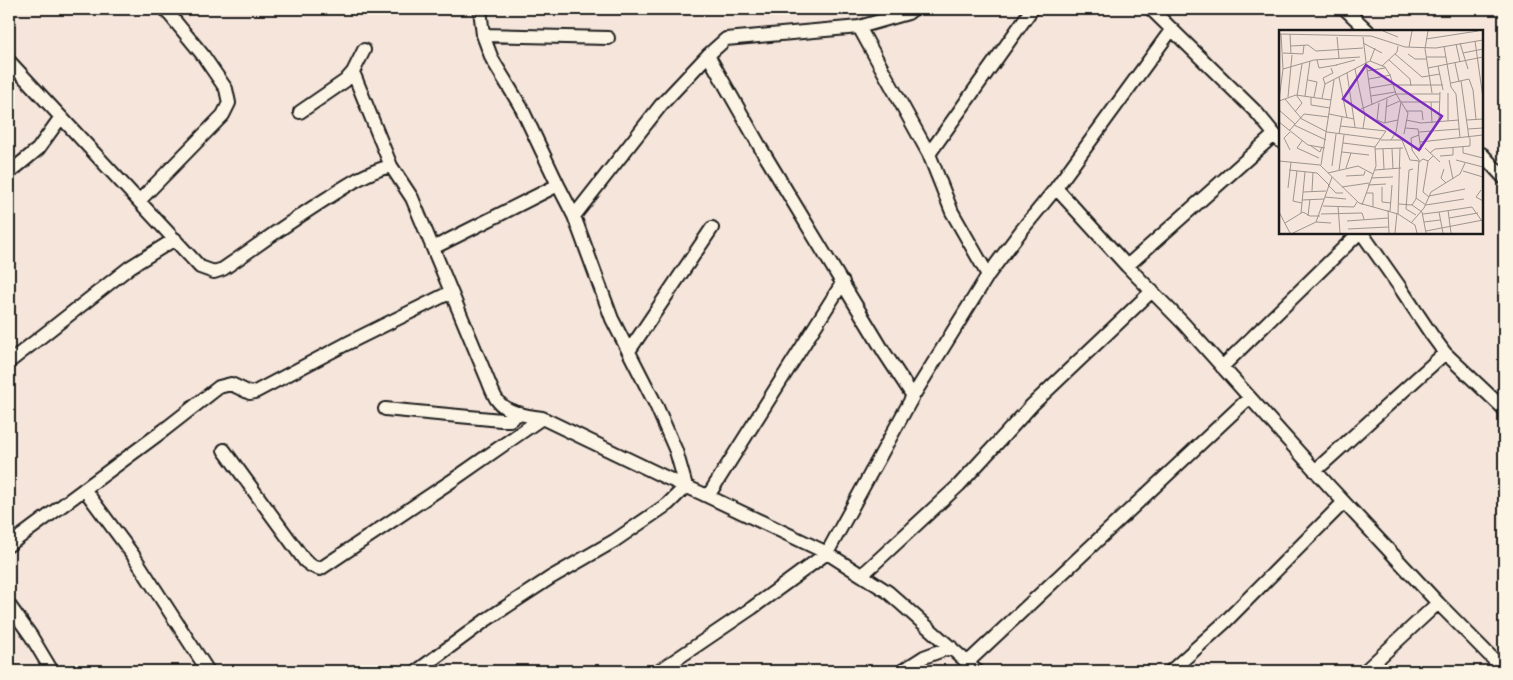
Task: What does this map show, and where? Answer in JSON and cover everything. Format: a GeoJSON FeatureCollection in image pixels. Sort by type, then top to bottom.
{"type":"FeatureCollection","features":[{"type":"Feature","properties":{"kind":"street"},"geometry":{"type":"LineString","coordinates":[[140,201],[223,115],[229,103],[226,89],[202,54],[165,9]]}},
{"type":"Feature","properties":{"kind":"street"},"geometry":{"type":"LineString","coordinates":[[480,9],[483,35],[492,59],[521,107],[574,216],[612,319],[630,350],[656,405],[676,451],[686,486]]}},
{"type":"Feature","properties":{"kind":"street"},"geometry":{"type":"LineString","coordinates":[[574,216],[661,105],[708,55],[726,39],[859,27],[908,13],[913,9]]}},
{"type":"Feature","properties":{"kind":"street"},"geometry":{"type":"LineString","coordinates":[[929,154],[1032,9]]}},
{"type":"Feature","properties":{"kind":"street"},"geometry":{"type":"LineString","coordinates":[[1127,266],[1277,138],[1257,113],[1151,9]]}},
{"type":"Feature","properties":{"kind":"street"},"geometry":{"type":"LineString","coordinates":[[1345,9],[1367,30]]}},
{"type":"Feature","properties":{"kind":"street"},"geometry":{"type":"LineString","coordinates":[[859,27],[929,154],[952,212],[988,275]]}},
{"type":"Feature","properties":{"kind":"street"},"geometry":{"type":"LineString","coordinates":[[659,671],[752,608],[827,553],[913,396],[988,275],[1056,188],[1172,29]]}},
{"type":"Feature","properties":{"kind":"street"},"geometry":{"type":"LineString","coordinates":[[483,35],[608,38]]}},
{"type":"Feature","properties":{"kind":"street"},"geometry":{"type":"LineString","coordinates":[[300,112],[345,81],[353,72],[364,50]]}},
{"type":"Feature","properties":{"kind":"street"},"geometry":{"type":"LineString","coordinates":[[708,55],[763,152],[884,352],[913,396]]}},
{"type":"Feature","properties":{"kind":"street"},"geometry":{"type":"LineString","coordinates":[[9,60],[200,267],[214,272],[223,269],[298,216],[360,178],[375,170],[391,166]]}},
{"type":"Feature","properties":{"kind":"street"},"geometry":{"type":"LineString","coordinates":[[353,72],[391,166],[412,198],[497,400],[504,406],[519,413],[542,418],[827,553],[888,592],[972,667],[1249,398]]}},
{"type":"Feature","properties":{"kind":"street"},"geometry":{"type":"LineString","coordinates":[[9,173],[38,149],[61,117]]}},
{"type":"Feature","properties":{"kind":"street"},"geometry":{"type":"LineString","coordinates":[[1483,155],[1504,178]]}},
{"type":"Feature","properties":{"kind":"street"},"geometry":{"type":"LineString","coordinates":[[433,248],[558,185]]}},
{"type":"Feature","properties":{"kind":"street"},"geometry":{"type":"LineString","coordinates":[[1056,188],[1127,266],[1152,290],[1315,471],[1438,603],[1504,670]]}},
{"type":"Feature","properties":{"kind":"street"},"geometry":{"type":"LineString","coordinates":[[630,350],[712,228]]}},
{"type":"Feature","properties":{"kind":"street"},"geometry":{"type":"LineString","coordinates":[[1222,367],[1358,234]]}},
{"type":"Feature","properties":{"kind":"street"},"geometry":{"type":"LineString","coordinates":[[1361,234],[1445,353],[1504,409]]}},
{"type":"Feature","properties":{"kind":"street"},"geometry":{"type":"LineString","coordinates":[[9,362],[130,267],[175,240]]}},
{"type":"Feature","properties":{"kind":"street"},"geometry":{"type":"LineString","coordinates":[[708,496],[843,282]]}},
{"type":"Feature","properties":{"kind":"street"},"geometry":{"type":"LineString","coordinates":[[862,575],[958,485],[1032,405],[1152,290]]}},
{"type":"Feature","properties":{"kind":"street"},"geometry":{"type":"LineString","coordinates":[[9,545],[219,387],[232,384],[250,393],[255,392],[346,344],[452,292]]}},
{"type":"Feature","properties":{"kind":"street"},"geometry":{"type":"LineString","coordinates":[[1315,471],[1445,353]]}},
{"type":"Feature","properties":{"kind":"street"},"geometry":{"type":"LineString","coordinates":[[385,409],[501,420],[510,420],[519,413]]}},
{"type":"Feature","properties":{"kind":"street"},"geometry":{"type":"LineString","coordinates":[[224,450],[305,561],[320,569],[542,418]]}},
{"type":"Feature","properties":{"kind":"street"},"geometry":{"type":"LineString","coordinates":[[417,671],[486,620],[542,583],[614,541],[668,504],[686,486]]}},
{"type":"Feature","properties":{"kind":"street"},"geometry":{"type":"LineString","coordinates":[[84,489],[133,555],[208,671]]}},
{"type":"Feature","properties":{"kind":"street"},"geometry":{"type":"LineString","coordinates":[[1171,671],[1224,623],[1344,502]]}},
{"type":"Feature","properties":{"kind":"street"},"geometry":{"type":"LineString","coordinates":[[1365,671],[1438,603]]}},
{"type":"Feature","properties":{"kind":"street"},"geometry":{"type":"LineString","coordinates":[[9,605],[31,636],[52,671]]}},
{"type":"Feature","properties":{"kind":"street"},"geometry":{"type":"LineString","coordinates":[[924,657],[934,632]]}},
{"type":"Feature","properties":{"kind":"street"},"geometry":{"type":"LineString","coordinates":[[902,671],[924,657],[951,647]]}}]}
